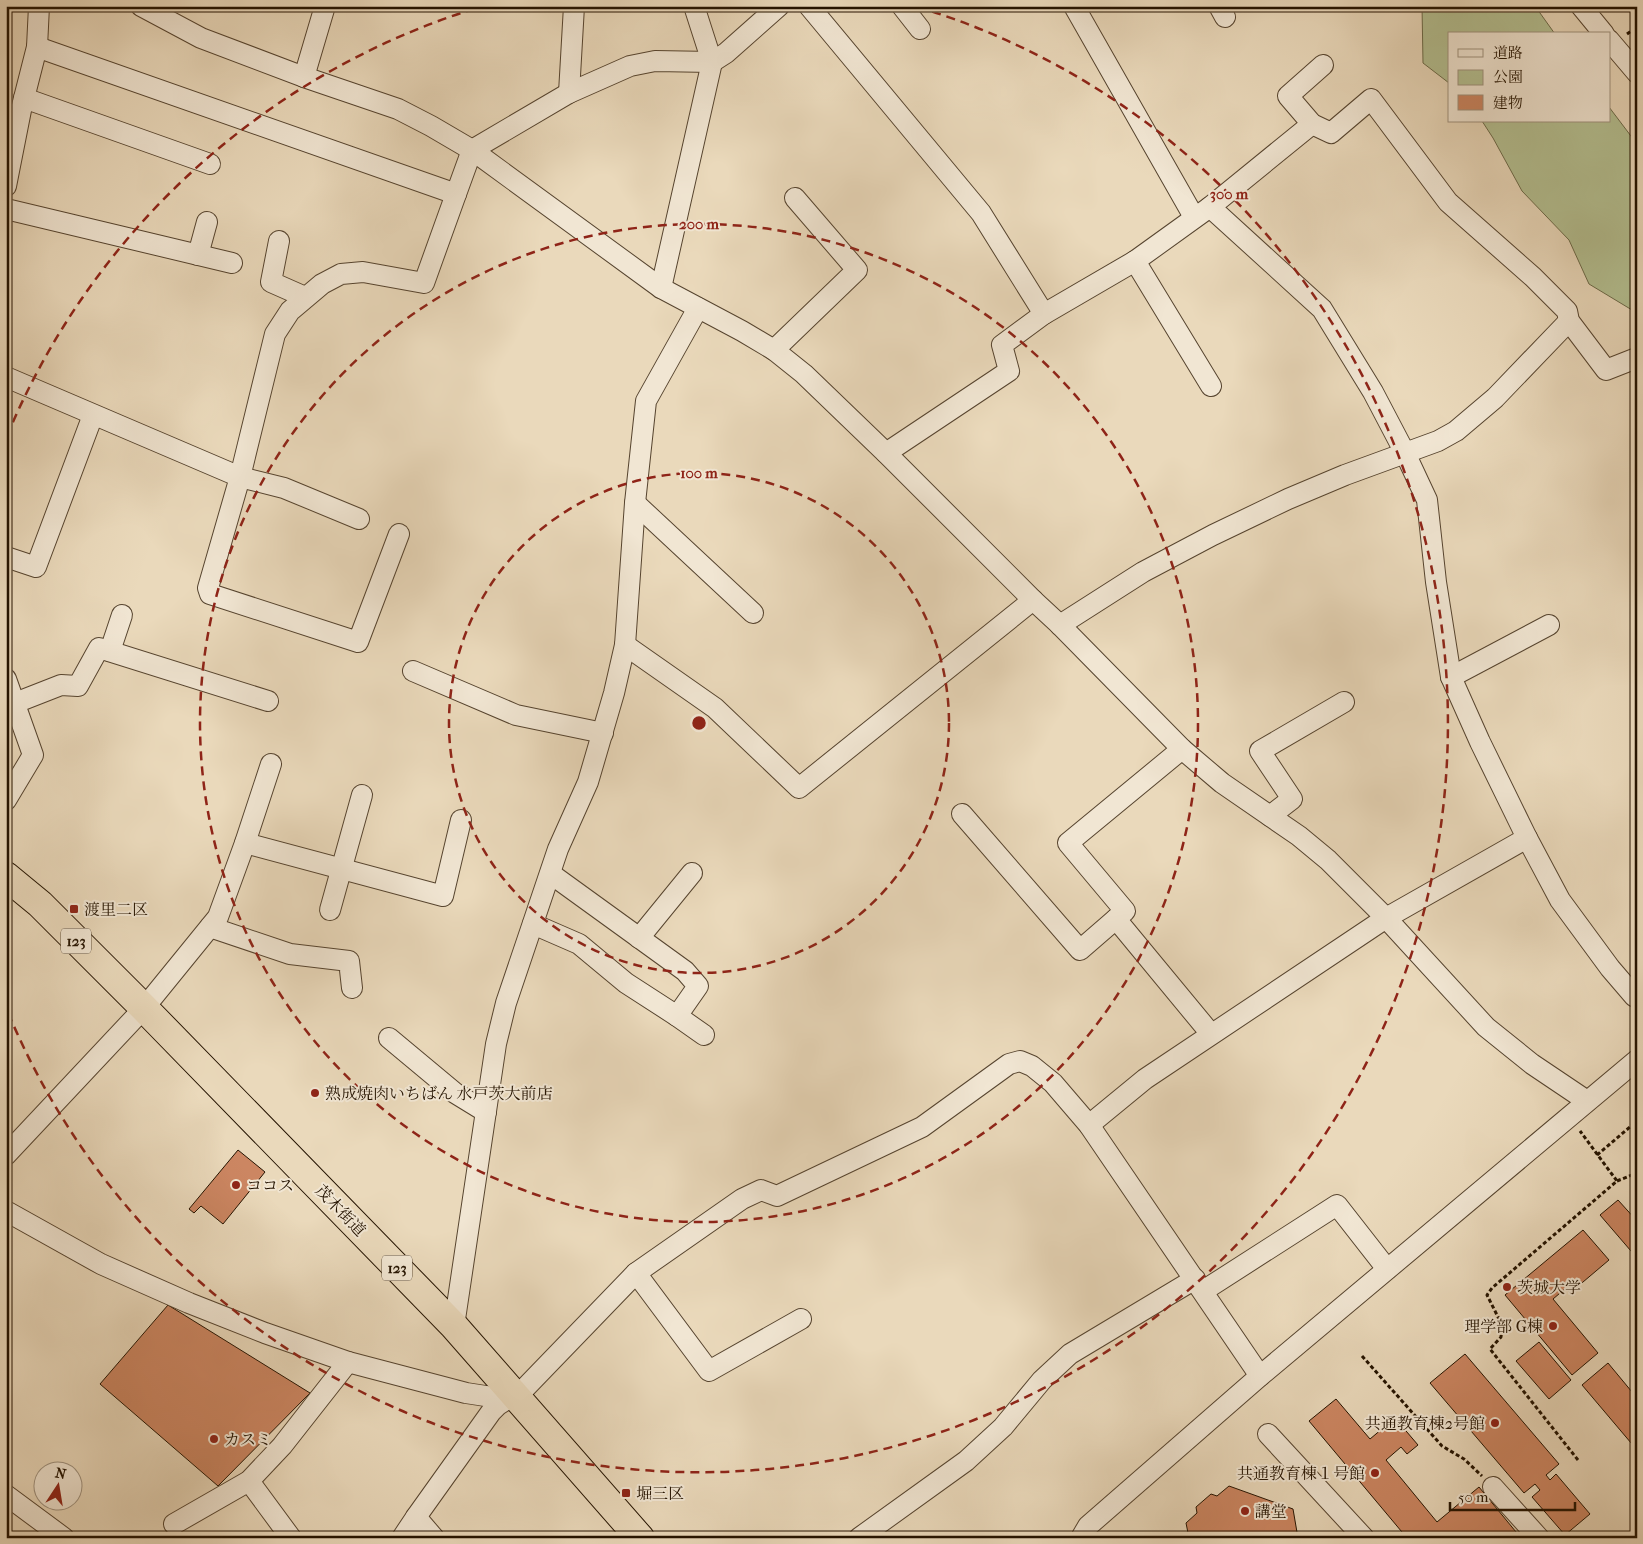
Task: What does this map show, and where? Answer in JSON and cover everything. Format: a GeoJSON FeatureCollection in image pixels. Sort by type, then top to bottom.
{"type":"FeatureCollection","features":[{"type":"Feature","properties":{"kind":"highway","name":"茂木街道"},"geometry":{"type":"LineString","coordinates":[[6,876],[40,904],[144,1008],[454,1326],[515,1393],[640,1538]]}},
{"type":"Feature","properties":{"kind":"street"},"geometry":{"type":"LineString","coordinates":[[6,186],[24,98],[37,47],[39,6]]}},
{"type":"Feature","properties":{"kind":"street"},"geometry":{"type":"LineString","coordinates":[[141,6],[201,38],[304,77],[398,109],[431,126],[472,150],[661,288],[774,350],[804,374],[886,453],[1182,749],[1222,784],[1299,836],[1328,860],[1386,918],[1486,1027],[1532,1064],[1586,1101]]}},
{"type":"Feature","properties":{"kind":"street"},"geometry":{"type":"LineString","coordinates":[[304,77],[324,6]]}},
{"type":"Feature","properties":{"kind":"street"},"geometry":{"type":"LineString","coordinates":[[569,93],[574,6]]}},
{"type":"Feature","properties":{"kind":"street"},"geometry":{"type":"LineString","coordinates":[[661,288],[712,62],[694,6]]}},
{"type":"Feature","properties":{"kind":"street"},"geometry":{"type":"LineString","coordinates":[[399,534],[358,642],[210,594],[208,588],[240,477],[275,334],[290,311],[305,296],[341,274],[363,272],[424,283],[472,150],[569,93],[630,66],[655,61],[712,62],[726,53],[779,6]]}},
{"type":"Feature","properties":{"kind":"street"},"geometry":{"type":"LineString","coordinates":[[809,6],[981,213],[1044,314]]}},
{"type":"Feature","properties":{"kind":"street"},"geometry":{"type":"LineString","coordinates":[[902,6],[920,29]]}},
{"type":"Feature","properties":{"kind":"street"},"geometry":{"type":"LineString","coordinates":[[1074,6],[1202,212],[1322,309],[1372,392],[1405,453],[1427,500],[1436,582],[1451,677],[1480,742],[1560,900],[1610,968],[1634,996],[1637,995]]}},
{"type":"Feature","properties":{"kind":"street"},"geometry":{"type":"LineString","coordinates":[[1581,6],[1602,32]]}},
{"type":"Feature","properties":{"kind":"street"},"geometry":{"type":"LineString","coordinates":[[1610,41],[1637,73]]}},
{"type":"Feature","properties":{"kind":"street"},"geometry":{"type":"LineString","coordinates":[[37,47],[456,194]]}},
{"type":"Feature","properties":{"kind":"street"},"geometry":{"type":"LineString","coordinates":[[1323,65],[1288,96],[1312,124],[1331,133],[1370,99],[1448,202],[1533,277],[1567,311],[1569,321],[1606,370],[1634,358],[1637,363]]}},
{"type":"Feature","properties":{"kind":"street"},"geometry":{"type":"LineString","coordinates":[[24,98],[210,164]]}},
{"type":"Feature","properties":{"kind":"street"},"geometry":{"type":"LineString","coordinates":[[886,453],[1009,372],[1002,345],[1044,314],[1135,261],[1202,212],[1312,124]]}},
{"type":"Feature","properties":{"kind":"street"},"geometry":{"type":"LineString","coordinates":[[774,350],[857,270],[795,198]]}},
{"type":"Feature","properties":{"kind":"street"},"geometry":{"type":"LineString","coordinates":[[6,209],[232,263]]}},
{"type":"Feature","properties":{"kind":"street"},"geometry":{"type":"LineString","coordinates":[[198,254],[207,222]]}},
{"type":"Feature","properties":{"kind":"street"},"geometry":{"type":"LineString","coordinates":[[279,241],[271,282],[305,296]]}},
{"type":"Feature","properties":{"kind":"street"},"geometry":{"type":"LineString","coordinates":[[1135,261],[1211,386]]}},
{"type":"Feature","properties":{"kind":"street"},"geometry":{"type":"LineString","coordinates":[[454,1326],[496,1044],[506,1003],[558,849],[588,782],[603,733],[624,645],[635,503],[646,402],[698,308]]}},
{"type":"Feature","properties":{"kind":"street"},"geometry":{"type":"LineString","coordinates":[[1060,625],[1143,572],[1213,535],[1288,499],[1438,441],[1456,431],[1495,398],[1569,321]]}},
{"type":"Feature","properties":{"kind":"street"},"geometry":{"type":"LineString","coordinates":[[6,378],[240,477],[284,488],[359,519]]}},
{"type":"Feature","properties":{"kind":"street"},"geometry":{"type":"LineString","coordinates":[[6,557],[36,567],[92,415]]}},
{"type":"Feature","properties":{"kind":"street"},"geometry":{"type":"LineString","coordinates":[[635,503],[753,613]]}},
{"type":"Feature","properties":{"kind":"street"},"geometry":{"type":"LineString","coordinates":[[624,645],[715,708],[799,788],[1033,600]]}},
{"type":"Feature","properties":{"kind":"street"},"geometry":{"type":"LineString","coordinates":[[110,651],[122,615]]}},
{"type":"Feature","properties":{"kind":"street"},"geometry":{"type":"LineString","coordinates":[[1451,677],[1549,625]]}},
{"type":"Feature","properties":{"kind":"street"},"geometry":{"type":"LineString","coordinates":[[15,703],[61,685],[78,686],[99,648],[268,701]]}},
{"type":"Feature","properties":{"kind":"street"},"geometry":{"type":"LineString","coordinates":[[413,671],[516,715],[603,733]]}},
{"type":"Feature","properties":{"kind":"street"},"geometry":{"type":"LineString","coordinates":[[6,679],[33,756],[6,800]]}},
{"type":"Feature","properties":{"kind":"street"},"geometry":{"type":"LineString","coordinates":[[1270,816],[1292,800],[1260,750],[1344,702]]}},
{"type":"Feature","properties":{"kind":"street"},"geometry":{"type":"LineString","coordinates":[[962,814],[1080,950],[1125,911],[1068,843],[1182,749]]}},
{"type":"Feature","properties":{"kind":"street"},"geometry":{"type":"LineString","coordinates":[[6,1155],[144,1008],[218,917],[271,764]]}},
{"type":"Feature","properties":{"kind":"street"},"geometry":{"type":"LineString","coordinates":[[330,910],[362,795]]}},
{"type":"Feature","properties":{"kind":"street"},"geometry":{"type":"LineString","coordinates":[[245,843],[443,896],[461,820]]}},
{"type":"Feature","properties":{"kind":"street"},"geometry":{"type":"LineString","coordinates":[[1089,1125],[1145,1079],[1386,918],[1527,838]]}},
{"type":"Feature","properties":{"kind":"street"},"geometry":{"type":"LineString","coordinates":[[639,938],[692,873]]}},
{"type":"Feature","properties":{"kind":"street"},"geometry":{"type":"LineString","coordinates":[[551,874],[685,970],[698,986],[677,1016]]}},
{"type":"Feature","properties":{"kind":"street"},"geometry":{"type":"LineString","coordinates":[[1116,919],[1211,1034]]}},
{"type":"Feature","properties":{"kind":"street"},"geometry":{"type":"LineString","coordinates":[[532,924],[580,944],[626,983],[704,1035]]}},
{"type":"Feature","properties":{"kind":"street"},"geometry":{"type":"LineString","coordinates":[[210,927],[290,954],[349,961],[352,988]]}},
{"type":"Feature","properties":{"kind":"street"},"geometry":{"type":"LineString","coordinates":[[389,1038],[456,1093],[486,1112]]}},
{"type":"Feature","properties":{"kind":"street"},"geometry":{"type":"LineString","coordinates":[[1081,1538],[1088,1526],[1260,1376],[1637,1060]]}},
{"type":"Feature","properties":{"kind":"street"},"geometry":{"type":"LineString","coordinates":[[402,1538],[498,1405],[525,1388],[636,1273],[742,1200],[761,1190],[777,1196],[922,1127],[1009,1064],[1020,1061],[1032,1066],[1054,1083],[1089,1125],[1260,1376]]}},
{"type":"Feature","properties":{"kind":"street"},"geometry":{"type":"LineString","coordinates":[[859,1538],[966,1461],[1003,1427],[1042,1380],[1070,1354],[1199,1285],[1337,1205],[1387,1269]]}},
{"type":"Feature","properties":{"kind":"street"},"geometry":{"type":"LineString","coordinates":[[6,1211],[101,1264],[189,1303],[265,1333],[348,1362],[482,1396],[492,1397],[515,1393]]}},
{"type":"Feature","properties":{"kind":"street"},"geometry":{"type":"LineString","coordinates":[[636,1273],[709,1371],[802,1319]]}},
{"type":"Feature","properties":{"kind":"street"},"geometry":{"type":"LineString","coordinates":[[174,1524],[249,1481],[282,1446],[348,1362]]}},
{"type":"Feature","properties":{"kind":"street"},"geometry":{"type":"LineString","coordinates":[[1268,1434],[1364,1538]]}},
{"type":"Feature","properties":{"kind":"street"},"geometry":{"type":"LineString","coordinates":[[249,1481],[291,1538]]}},
{"type":"Feature","properties":{"kind":"street"},"geometry":{"type":"LineString","coordinates":[[1493,1487],[1539,1538]]}},
{"type":"Feature","properties":{"kind":"street"},"geometry":{"type":"LineString","coordinates":[[6,1495],[64,1538]]}},
{"type":"Feature","properties":{"kind":"street"},"geometry":{"type":"LineString","coordinates":[[416,1517],[434,1538]]}},
{"type":"Feature","properties":{"kind":"path"},"geometry":{"type":"LineString","coordinates":[[1570,1115],[1617,1181]]}},
{"type":"Feature","properties":{"kind":"path"},"geometry":{"type":"LineString","coordinates":[[1597,1155],[1637,1121]]}},
{"type":"Feature","properties":{"kind":"path"},"geometry":{"type":"LineString","coordinates":[[1578,1460],[1490,1349],[1501,1336],[1502,1325],[1487,1295],[1492,1288],[1617,1181],[1637,1173]]}},
{"type":"Feature","properties":{"kind":"path"},"geometry":{"type":"LineString","coordinates":[[1362,1356],[1442,1446],[1464,1459],[1493,1487]]}},
{"type":"Feature","properties":{"kind":"green space"},"geometry":{"type":"Polygon","coordinates":[[[1422,6],[1535,6],[1554,32],[1448,32],[1448,82],[1423,63],[1422,6]]]}},
{"type":"Feature","properties":{"kind":"green space"},"geometry":{"type":"Polygon","coordinates":[[[1610,108],[1637,144],[1637,313],[1589,284],[1569,240],[1522,191],[1483,122],[1610,122],[1610,108]]]}},
{"type":"Feature","properties":{"kind":"building"},"geometry":{"type":"Polygon","coordinates":[[[238,1150],[265,1172],[223,1224],[201,1206],[194,1213],[189,1209],[238,1150]]]}},
{"type":"Feature","properties":{"kind":"building"},"geometry":{"type":"Polygon","coordinates":[[[1618,1200],[1637,1221],[1637,1258],[1600,1215],[1618,1200]]]}},
{"type":"Feature","properties":{"kind":"building","name":"理学部 G棟"},"geometry":{"type":"Polygon","coordinates":[[[1583,1230],[1609,1260],[1570,1293],[1566,1288],[1553,1299],[1598,1353],[1572,1375],[1505,1295],[1583,1230]]]}},
{"type":"Feature","properties":{"kind":"building","name":"カスミ"},"geometry":{"type":"Polygon","coordinates":[[[168,1305],[310,1393],[218,1486],[100,1384],[168,1305]]]}},
{"type":"Feature","properties":{"kind":"building"},"geometry":{"type":"Polygon","coordinates":[[[1539,1342],[1571,1380],[1549,1399],[1516,1361],[1539,1342]]]}},
{"type":"Feature","properties":{"kind":"building","name":"共通教育棟2号館"},"geometry":{"type":"Polygon","coordinates":[[[1465,1354],[1559,1464],[1546,1475],[1550,1480],[1556,1474],[1590,1514],[1565,1535],[1532,1497],[1540,1490],[1535,1484],[1524,1493],[1430,1383],[1465,1354]]]}},
{"type":"Feature","properties":{"kind":"building"},"geometry":{"type":"Polygon","coordinates":[[[1608,1363],[1637,1398],[1637,1450],[1582,1385],[1608,1363]]]}},
{"type":"Feature","properties":{"kind":"building","name":"共通教育棟１号館"},"geometry":{"type":"Polygon","coordinates":[[[1336,1399],[1370,1439],[1395,1418],[1418,1445],[1407,1454],[1401,1447],[1386,1460],[1437,1522],[1479,1487],[1521,1538],[1407,1538],[1309,1421],[1336,1399]]]}},
{"type":"Feature","properties":{"kind":"building"},"geometry":{"type":"Polygon","coordinates":[[[1245,1466],[1261,1471],[1258,1479],[1243,1473],[1245,1466]]]}},
{"type":"Feature","properties":{"kind":"building","name":"講堂"},"geometry":{"type":"Polygon","coordinates":[[[1229,1486],[1293,1509],[1298,1538],[1189,1538],[1186,1523],[1197,1513],[1196,1507],[1211,1494],[1217,1496],[1229,1486]]]}},
{"type":"Feature","properties":{"kind":"place","name":"渡里二区"},"geometry":{"type":"Point","coordinates":[74,909]}},
{"type":"Feature","properties":{"kind":"place","name":"熟成焼肉いちばん 水戸茨大前店"},"geometry":{"type":"Point","coordinates":[315,1093]}},
{"type":"Feature","properties":{"kind":"place","name":"ココス"},"geometry":{"type":"Point","coordinates":[236,1185]}},
{"type":"Feature","properties":{"kind":"place","name":"茨城大学"},"geometry":{"type":"Point","coordinates":[1507,1287]}},
{"type":"Feature","properties":{"kind":"place","name":"理学部 G棟"},"geometry":{"type":"Point","coordinates":[1553,1326]}},
{"type":"Feature","properties":{"kind":"place","name":"共通教育棟2号館"},"geometry":{"type":"Point","coordinates":[1495,1423]}},
{"type":"Feature","properties":{"kind":"place","name":"カスミ"},"geometry":{"type":"Point","coordinates":[214,1439]}},
{"type":"Feature","properties":{"kind":"place","name":"共通教育棟１号館"},"geometry":{"type":"Point","coordinates":[1375,1473]}},
{"type":"Feature","properties":{"kind":"place","name":"堀三区"},"geometry":{"type":"Point","coordinates":[626,1493]}},
{"type":"Feature","properties":{"kind":"place","name":"講堂"},"geometry":{"type":"Point","coordinates":[1245,1511]}}]}
